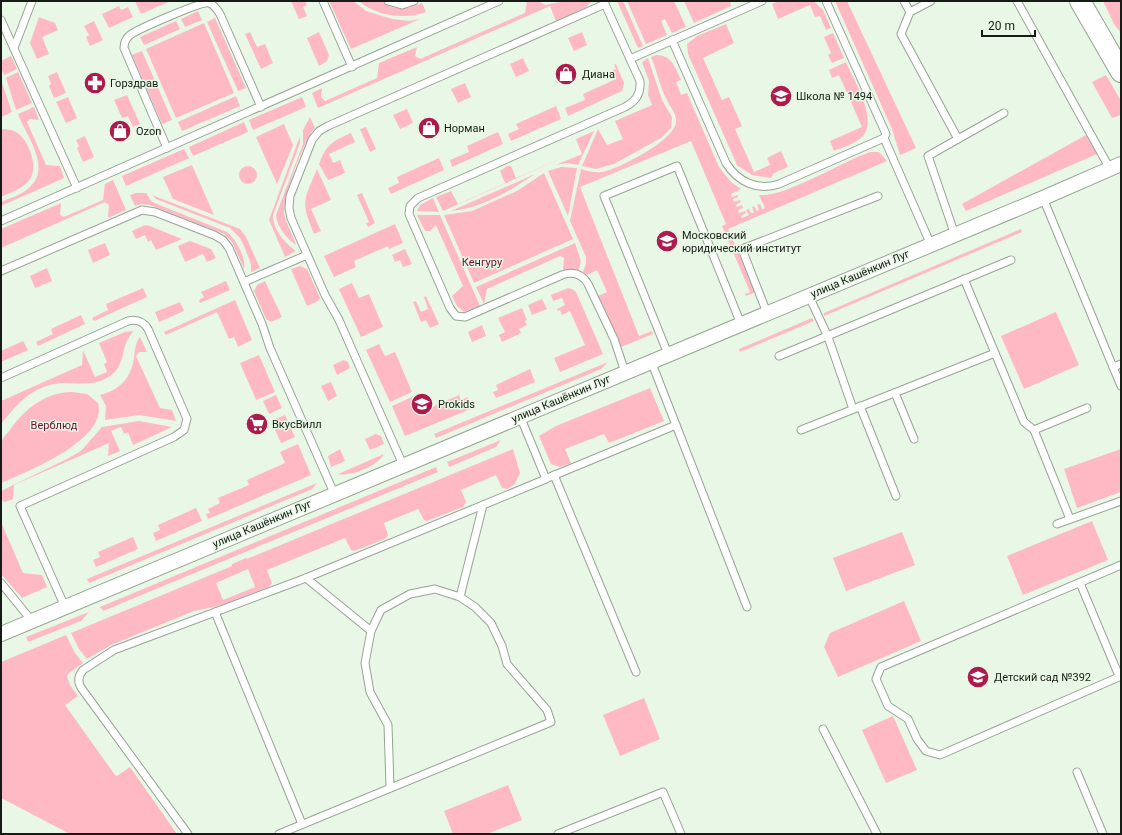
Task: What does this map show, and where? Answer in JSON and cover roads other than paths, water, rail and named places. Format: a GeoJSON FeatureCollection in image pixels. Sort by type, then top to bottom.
{"type":"FeatureCollection","features":[{"type":"Feature","properties":{"kind":"main road"},"geometry":{"type":"LineString","coordinates":[[1080,1],[1121,72]]}},
{"type":"Feature","properties":{"kind":"street","name":"улица Кашёнкин Луг"},"geometry":{"type":"LineString","coordinates":[[1,634],[334,493],[955,235],[1116,166]]}},
{"type":"Feature","properties":{"kind":"lane"},"geometry":{"type":"LineString","coordinates":[[14,48],[32,1]]}},
{"type":"Feature","properties":{"kind":"lane"},"geometry":{"type":"LineString","coordinates":[[323,1],[352,67]]}},
{"type":"Feature","properties":{"kind":"lane"},"geometry":{"type":"LineString","coordinates":[[388,1],[402,5],[414,1]]}},
{"type":"Feature","properties":{"kind":"lane"},"geometry":{"type":"LineString","coordinates":[[1,221],[499,1]]}},
{"type":"Feature","properties":{"kind":"lane"},"geometry":{"type":"LineString","coordinates":[[630,59],[762,1]]}},
{"type":"Feature","properties":{"kind":"lane"},"geometry":{"type":"LineString","coordinates":[[826,1],[886,134],[884,138],[931,245]]}},
{"type":"Feature","properties":{"kind":"lane"},"geometry":{"type":"LineString","coordinates":[[904,1],[910,12]]}},
{"type":"Feature","properties":{"kind":"lane"},"geometry":{"type":"LineString","coordinates":[[931,1],[910,12],[901,34],[958,139]]}},
{"type":"Feature","properties":{"kind":"lane"},"geometry":{"type":"LineString","coordinates":[[1017,1],[1116,166]]}},
{"type":"Feature","properties":{"kind":"lane"},"geometry":{"type":"LineString","coordinates":[[167,148],[124,48],[124,42],[129,36],[200,3],[208,3],[213,5],[220,14],[261,107]]}},
{"type":"Feature","properties":{"kind":"lane"},"geometry":{"type":"LineString","coordinates":[[403,465],[339,320],[325,295],[291,218],[289,204],[312,140],[320,131],[605,3],[640,85],[639,94],[629,105],[418,198],[412,203],[409,210],[454,315],[458,318],[465,317],[562,275],[577,274],[584,278],[588,284],[614,339],[625,372]]}},
{"type":"Feature","properties":{"kind":"lane"},"geometry":{"type":"LineString","coordinates":[[1,20],[77,188]]}},
{"type":"Feature","properties":{"kind":"lane"},"geometry":{"type":"LineString","coordinates":[[672,40],[726,163],[735,176],[749,184],[764,187],[779,184],[884,138]]}},
{"type":"Feature","properties":{"kind":"lane"},"geometry":{"type":"LineString","coordinates":[[955,235],[928,156],[1004,113]]}},
{"type":"Feature","properties":{"kind":"lane"},"geometry":{"type":"LineString","coordinates":[[668,354],[604,196],[677,166],[741,324]]}},
{"type":"Feature","properties":{"kind":"lane"},"geometry":{"type":"LineString","coordinates":[[767,313],[742,249],[878,196]]}},
{"type":"Feature","properties":{"kind":"lane"},"geometry":{"type":"LineString","coordinates":[[1043,198],[1121,386]]}},
{"type":"Feature","properties":{"kind":"lane"},"geometry":{"type":"LineString","coordinates":[[1,271],[133,213],[145,210],[155,212],[220,238],[229,248],[262,324],[270,348],[334,493]]}},
{"type":"Feature","properties":{"kind":"lane"},"geometry":{"type":"LineString","coordinates":[[244,282],[307,255]]}},
{"type":"Feature","properties":{"kind":"lane"},"geometry":{"type":"LineString","coordinates":[[779,356],[1011,260]]}},
{"type":"Feature","properties":{"kind":"lane"},"geometry":{"type":"LineString","coordinates":[[964,280],[1024,422],[1034,430],[1070,519]]}},
{"type":"Feature","properties":{"kind":"lane"},"geometry":{"type":"LineString","coordinates":[[809,296],[828,337],[856,408],[896,496]]}},
{"type":"Feature","properties":{"kind":"lane"},"geometry":{"type":"LineString","coordinates":[[1,378],[128,321],[137,320],[142,322],[148,329],[187,419],[184,430],[174,437],[20,506],[65,607]]}},
{"type":"Feature","properties":{"kind":"lane"},"geometry":{"type":"LineString","coordinates":[[801,430],[995,353]]}},
{"type":"Feature","properties":{"kind":"lane"},"geometry":{"type":"LineString","coordinates":[[652,361],[747,607]]}},
{"type":"Feature","properties":{"kind":"lane"},"geometry":{"type":"LineString","coordinates":[[1113,367],[1121,364]]}},
{"type":"Feature","properties":{"kind":"lane"},"geometry":{"type":"LineString","coordinates":[[895,393],[914,439]]}},
{"type":"Feature","properties":{"kind":"lane"},"geometry":{"type":"LineString","coordinates":[[1034,430],[1087,408]]}},
{"type":"Feature","properties":{"kind":"lane"},"geometry":{"type":"LineString","coordinates":[[520,416],[546,479]]}},
{"type":"Feature","properties":{"kind":"lane"},"geometry":{"type":"LineString","coordinates":[[188,834],[82,689],[79,678],[83,670],[114,650],[306,578],[676,425]]}},
{"type":"Feature","properties":{"kind":"lane"},"geometry":{"type":"LineString","coordinates":[[554,475],[636,672]]}},
{"type":"Feature","properties":{"kind":"lane"},"geometry":{"type":"LineString","coordinates":[[1057,524],[1121,501]]}},
{"type":"Feature","properties":{"kind":"lane"},"geometry":{"type":"LineString","coordinates":[[460,597],[483,505]]}},
{"type":"Feature","properties":{"kind":"lane"},"geometry":{"type":"LineString","coordinates":[[1080,583],[1120,676],[940,755],[926,751],[917,739],[908,719],[888,706],[876,679],[881,667],[1121,565]]}},
{"type":"Feature","properties":{"kind":"lane"},"geometry":{"type":"LineString","coordinates":[[306,578],[371,631]]}},
{"type":"Feature","properties":{"kind":"lane"},"geometry":{"type":"LineString","coordinates":[[1,583],[32,621]]}},
{"type":"Feature","properties":{"kind":"lane"},"geometry":{"type":"LineString","coordinates":[[279,834],[551,722],[546,710],[507,664],[502,646],[492,623],[475,606],[460,597],[435,589],[410,594],[381,610],[371,631],[365,663],[370,692],[388,725],[390,787]]}},
{"type":"Feature","properties":{"kind":"lane"},"geometry":{"type":"LineString","coordinates":[[215,612],[302,824]]}},
{"type":"Feature","properties":{"kind":"lane"},"geometry":{"type":"LineString","coordinates":[[823,728],[877,834]]}},
{"type":"Feature","properties":{"kind":"lane"},"geometry":{"type":"LineString","coordinates":[[1077,772],[1103,834]]}},
{"type":"Feature","properties":{"kind":"lane"},"geometry":{"type":"LineString","coordinates":[[558,834],[569,832],[662,792],[681,834]]}},
{"type":"Feature","properties":{"kind":"place","name":"Диана"},"geometry":{"type":"Point","coordinates":[566,74]}},
{"type":"Feature","properties":{"kind":"place","name":"Горздрав"},"geometry":{"type":"Point","coordinates":[95,83]}},
{"type":"Feature","properties":{"kind":"place","name":"Школа № 1494"},"geometry":{"type":"Point","coordinates":[781,96]}},
{"type":"Feature","properties":{"kind":"place","name":"Норман"},"geometry":{"type":"Point","coordinates":[429,128]}},
{"type":"Feature","properties":{"kind":"place","name":"Ozon"},"geometry":{"type":"Point","coordinates":[120,131]}},
{"type":"Feature","properties":{"kind":"place","name":"Московский юридический институт"},"geometry":{"type":"Point","coordinates":[667,241]}},
{"type":"Feature","properties":{"kind":"place","name":"Prokids"},"geometry":{"type":"Point","coordinates":[422,404]}},
{"type":"Feature","properties":{"kind":"place","name":"ВкусВилл"},"geometry":{"type":"Point","coordinates":[257,424]}},
{"type":"Feature","properties":{"kind":"place","name":"Детский сад №392"},"geometry":{"type":"Point","coordinates":[978,677]}},
{"type":"Feature","properties":{"kind":"park label","name":"Кенгуру"},"geometry":{"type":"Point","coordinates":[482,262]}},
{"type":"Feature","properties":{"kind":"park label","name":"Верблюд"},"geometry":{"type":"Point","coordinates":[54,425]}}]}
